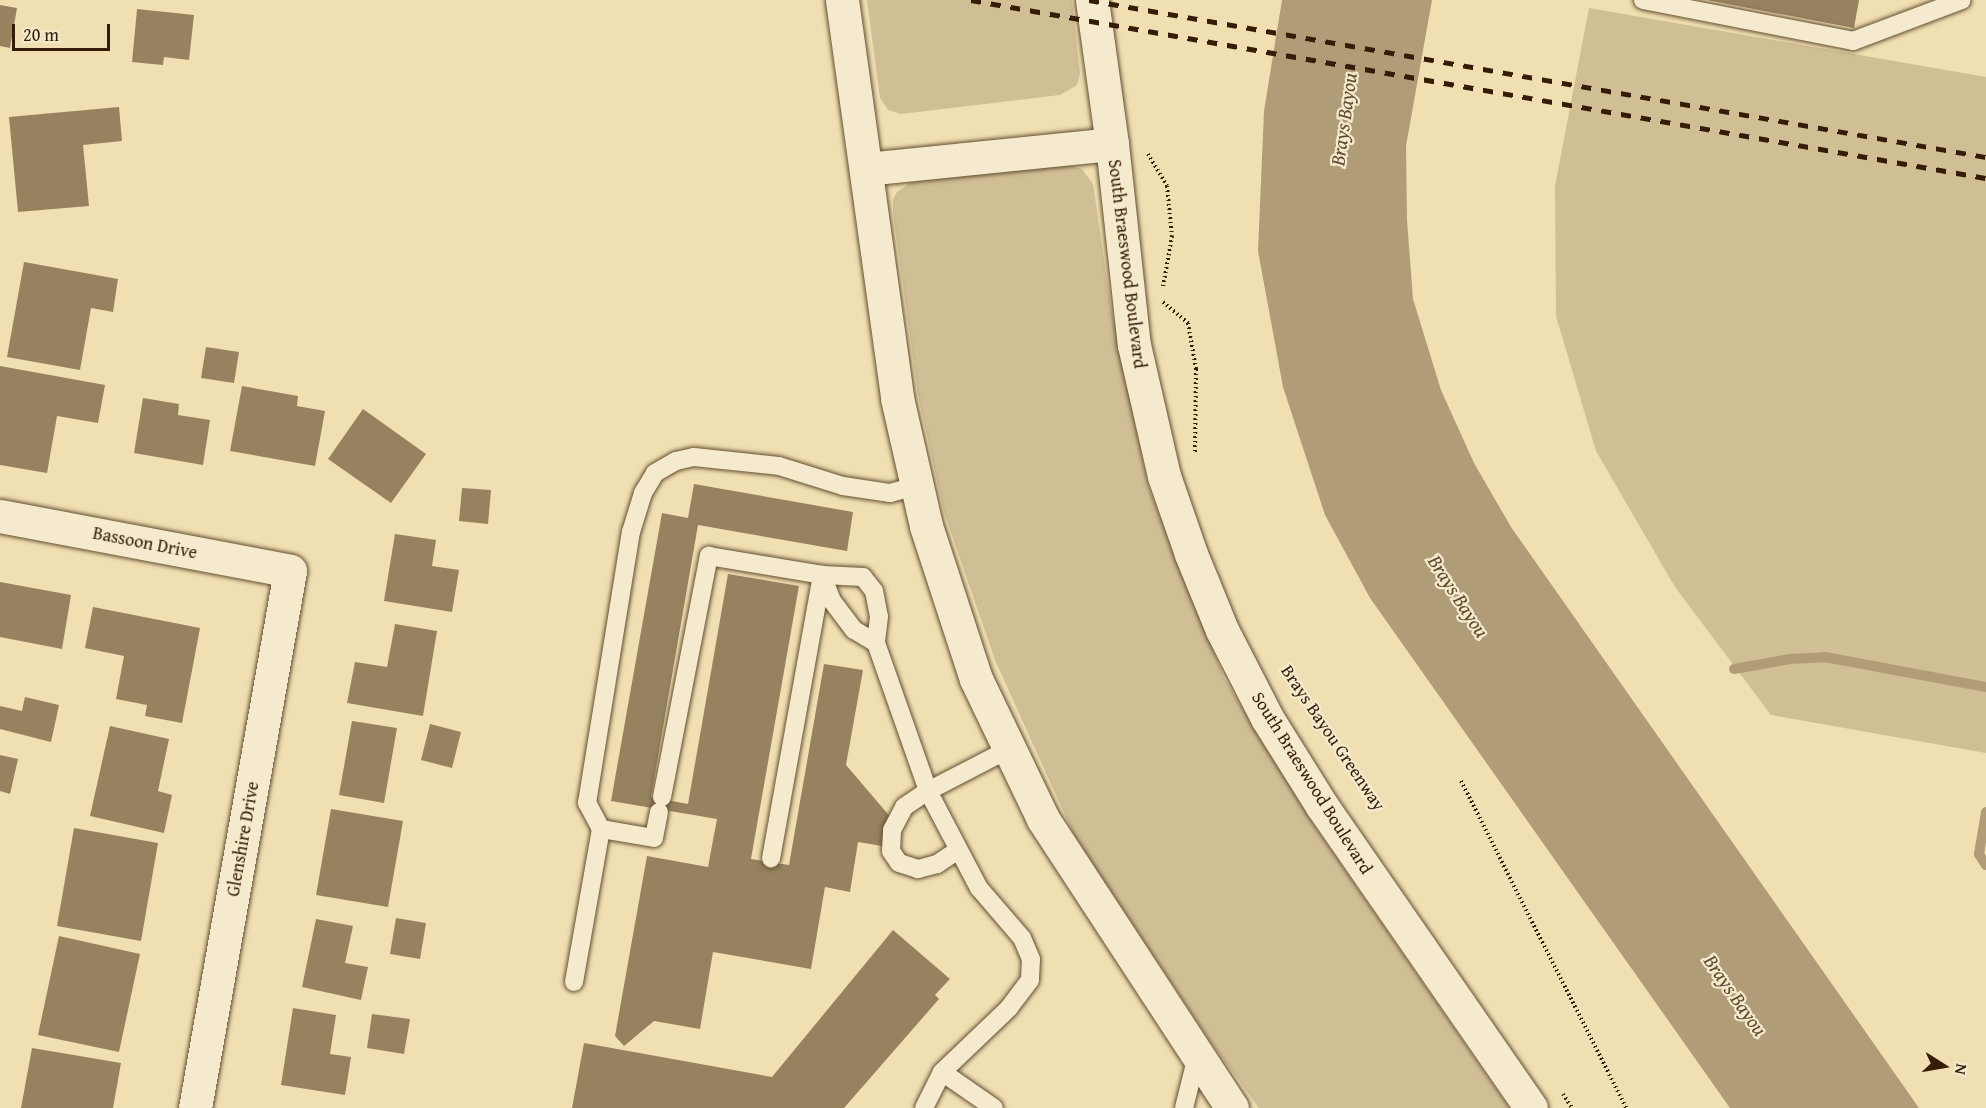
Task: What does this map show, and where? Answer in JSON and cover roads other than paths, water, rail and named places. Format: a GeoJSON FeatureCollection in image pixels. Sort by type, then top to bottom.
{"type":"FeatureCollection","features":[{"type":"Feature","properties":{"kind":"main road"},"geometry":{"type":"LineString","coordinates":[[843,0],[897,398],[926,526],[976,679],[1043,819],[1233,1108]]}},
{"type":"Feature","properties":{"kind":"main road","name":"South Braeswood Boulevard"},"geometry":{"type":"LineString","coordinates":[[1092,0],[1112,144],[1134,345],[1164,476],[1191,555],[1222,630],[1267,718],[1322,806],[1531,1108]]}},
{"type":"Feature","properties":{"kind":"main road"},"geometry":{"type":"LineString","coordinates":[[866,169],[1112,144]]}},
{"type":"Feature","properties":{"kind":"main road","name":"Bassoon Drive"},"geometry":{"type":"LineString","coordinates":[[0,516],[290,570]]}},
{"type":"Feature","properties":{"kind":"main road","name":"Glenshire Drive"},"geometry":{"type":"LineString","coordinates":[[195,1108],[290,570]]}},
{"type":"Feature","properties":{"kind":"lane"},"geometry":{"type":"LineString","coordinates":[[1643,0],[1853,41],[1962,0]]}},
{"type":"Feature","properties":{"kind":"lane"},"geometry":{"type":"LineString","coordinates":[[574,981],[601,829],[587,803],[631,532],[644,493],[655,473],[676,461],[693,457],[779,466],[843,486],[890,493],[917,486]]}},
{"type":"Feature","properties":{"kind":"lane"},"geometry":{"type":"LineString","coordinates":[[601,829],[654,838],[709,556],[822,575],[863,577],[874,591],[879,617],[876,643],[928,791],[979,888],[1022,938],[1031,959],[1030,980],[1009,1008],[942,1072],[924,1108]]}},
{"type":"Feature","properties":{"kind":"lane"},"geometry":{"type":"LineString","coordinates":[[822,575],[832,601],[854,630],[876,643]]}},
{"type":"Feature","properties":{"kind":"lane"},"geometry":{"type":"LineString","coordinates":[[771,858],[822,575]]}},
{"type":"Feature","properties":{"kind":"lane"},"geometry":{"type":"LineString","coordinates":[[958,850],[937,864],[918,869],[899,863],[891,850],[892,830],[904,807],[928,791],[1009,749]]}},
{"type":"Feature","properties":{"kind":"lane"},"geometry":{"type":"LineString","coordinates":[[1184,1108],[1197,1056]]}},
{"type":"Feature","properties":{"kind":"lane"},"geometry":{"type":"LineString","coordinates":[[942,1072],[994,1108]]}},
{"type":"Feature","properties":{"kind":"water","name":"Brays Bayou"},"geometry":{"type":"Polygon","coordinates":[[[1282,0],[1432,0],[1406,146],[1407,220],[1413,299],[1441,390],[1474,463],[1511,527],[1919,1108],[1730,1108],[1370,598],[1325,515],[1283,387],[1258,251],[1264,111],[1282,0]]]}},
{"type":"Feature","properties":{"kind":"waterway"},"geometry":{"type":"LineString","coordinates":[[1734,669],[1790,659],[1825,657],[1986,687]]}},
{"type":"Feature","properties":{"kind":"waterway"},"geometry":{"type":"LineString","coordinates":[[1986,812],[1979,854],[1986,865]]}},
{"type":"Feature","properties":{"kind":"railway"},"geometry":{"type":"LineString","coordinates":[[971,0],[1986,178]]}},
{"type":"Feature","properties":{"kind":"railway"},"geometry":{"type":"LineString","coordinates":[[1089,0],[1986,157]]}}]}
